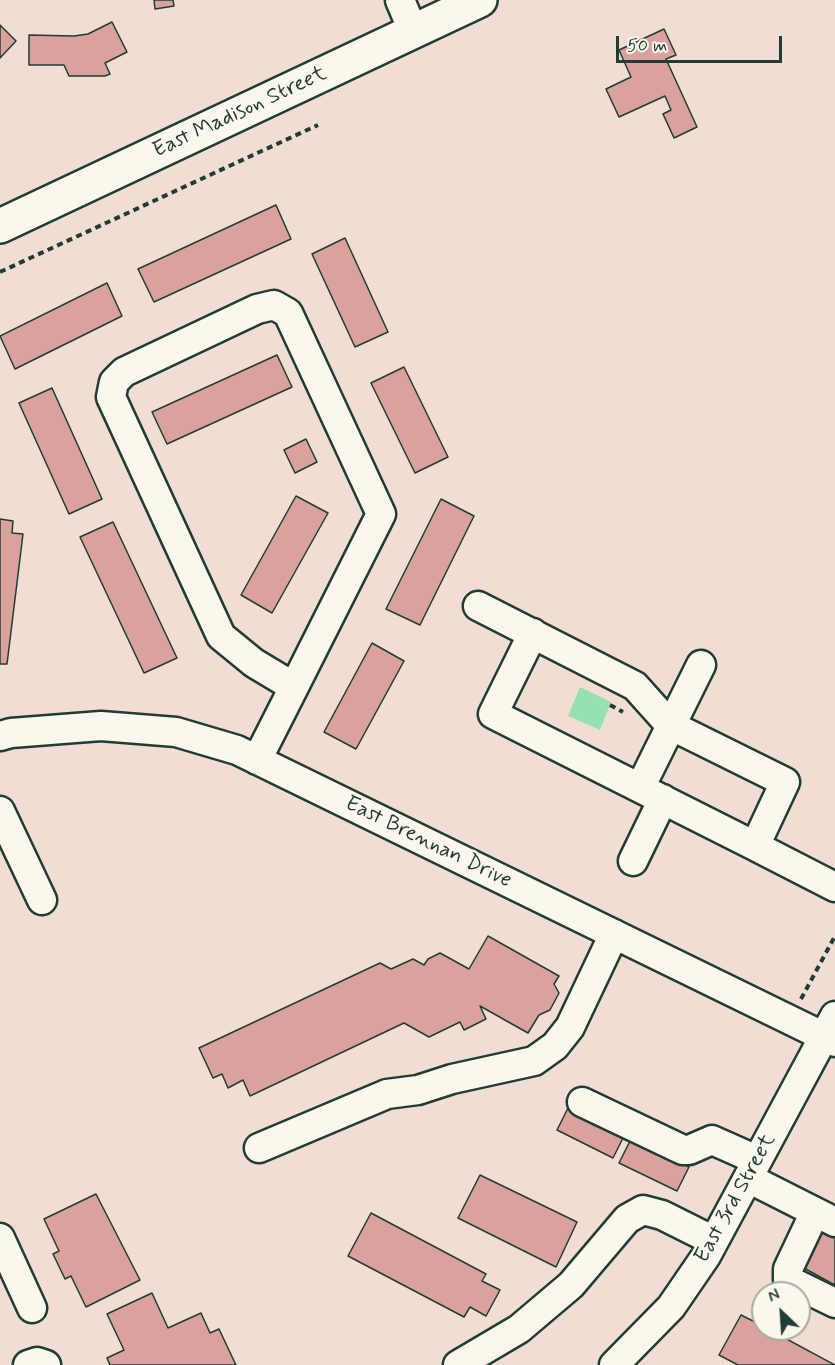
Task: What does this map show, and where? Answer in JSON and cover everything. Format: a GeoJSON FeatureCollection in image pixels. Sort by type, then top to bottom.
{"type":"FeatureCollection","features":[{"type":"Feature","properties":{"kind":"main road","name":"East Madison Street"},"geometry":{"type":"LineString","coordinates":[[0,226],[480,0]]}},
{"type":"Feature","properties":{"kind":"street"},"geometry":{"type":"LineString","coordinates":[[400,0],[413,31]]}},
{"type":"Feature","properties":{"kind":"street"},"geometry":{"type":"LineString","coordinates":[[257,760],[294,687],[381,514],[288,313],[273,305],[257,309],[124,372],[114,382],[111,397],[220,636],[254,663],[294,687]]}},
{"type":"Feature","properties":{"kind":"street"},"geometry":{"type":"LineString","coordinates":[[478,606],[635,687],[670,725],[786,782],[755,846]]}},
{"type":"Feature","properties":{"kind":"street"},"geometry":{"type":"LineString","coordinates":[[533,633],[493,714],[835,887]]}},
{"type":"Feature","properties":{"kind":"street"},"geometry":{"type":"LineString","coordinates":[[633,861],[670,725],[701,665]]}},
{"type":"Feature","properties":{"kind":"street","name":"East Brennan Drive"},"geometry":{"type":"LineString","coordinates":[[0,736],[11,733],[101,726],[176,732],[237,750],[614,934],[831,1032]]}},
{"type":"Feature","properties":{"kind":"street"},"geometry":{"type":"LineString","coordinates":[[0,811],[42,900]]}},
{"type":"Feature","properties":{"kind":"street"},"geometry":{"type":"LineString","coordinates":[[259,1148],[387,1094],[418,1090],[452,1079],[534,1061],[555,1046],[570,1027],[614,934]]}},
{"type":"Feature","properties":{"kind":"street","name":"East 3rd Street"},"geometry":{"type":"LineString","coordinates":[[614,1365],[671,1307],[714,1241],[831,1032]]}},
{"type":"Feature","properties":{"kind":"street"},"geometry":{"type":"LineString","coordinates":[[582,1102],[683,1150],[690,1150],[712,1140],[825,1217],[788,1269],[788,1280],[835,1303]]}},
{"type":"Feature","properties":{"kind":"street"},"geometry":{"type":"LineString","coordinates":[[458,1365],[519,1329],[572,1285],[621,1225],[643,1210],[662,1215],[714,1241]]}},
{"type":"Feature","properties":{"kind":"street"},"geometry":{"type":"LineString","coordinates":[[0,1238],[32,1308]]}},
{"type":"Feature","properties":{"kind":"street"},"geometry":{"type":"LineString","coordinates":[[28,1365],[37,1362],[46,1365]]}},
{"type":"Feature","properties":{"kind":"path"},"geometry":{"type":"LineString","coordinates":[[0,272],[318,125]]}},
{"type":"Feature","properties":{"kind":"path"},"geometry":{"type":"LineString","coordinates":[[801,999],[835,936]]}},
{"type":"Feature","properties":{"kind":"green space"},"geometry":{"type":"Polygon","coordinates":[[[580,687],[611,702],[600,730],[568,716],[580,687]]]}},
{"type":"Feature","properties":{"kind":"building"},"geometry":{"type":"Polygon","coordinates":[[[154,0],[173,0],[174,6],[155,9],[154,0]]]}},
{"type":"Feature","properties":{"kind":"building"},"geometry":{"type":"Polygon","coordinates":[[[112,22],[127,52],[105,63],[110,74],[69,76],[64,65],[29,65],[29,35],[88,34],[112,22]]]}},
{"type":"Feature","properties":{"kind":"building"},"geometry":{"type":"Polygon","coordinates":[[[0,25],[16,41],[0,58],[0,25]]]}},
{"type":"Feature","properties":{"kind":"building"},"geometry":{"type":"Polygon","coordinates":[[[664,29],[676,55],[666,59],[697,127],[674,138],[663,114],[671,110],[665,96],[619,117],[606,89],[631,77],[619,50],[664,29]]]}},
{"type":"Feature","properties":{"kind":"building"},"geometry":{"type":"Polygon","coordinates":[[[276,205],[291,239],[154,302],[138,269],[276,205]]]}},
{"type":"Feature","properties":{"kind":"building"},"geometry":{"type":"Polygon","coordinates":[[[345,238],[388,332],[355,347],[312,254],[345,238]]]}},
{"type":"Feature","properties":{"kind":"building"},"geometry":{"type":"Polygon","coordinates":[[[107,283],[122,316],[15,369],[0,336],[107,283]]]}},
{"type":"Feature","properties":{"kind":"building"},"geometry":{"type":"Polygon","coordinates":[[[277,355],[292,387],[167,444],[152,412],[277,355]]]}},
{"type":"Feature","properties":{"kind":"building"},"geometry":{"type":"Polygon","coordinates":[[[404,367],[448,457],[415,473],[371,383],[404,367]]]}},
{"type":"Feature","properties":{"kind":"building"},"geometry":{"type":"Polygon","coordinates":[[[52,388],[102,499],[69,514],[19,403],[52,388]]]}},
{"type":"Feature","properties":{"kind":"building"},"geometry":{"type":"Polygon","coordinates":[[[306,439],[317,462],[295,473],[284,450],[306,439]]]}},
{"type":"Feature","properties":{"kind":"building"},"geometry":{"type":"Polygon","coordinates":[[[296,496],[328,513],[272,613],[241,595],[296,496]]]}},
{"type":"Feature","properties":{"kind":"building"},"geometry":{"type":"Polygon","coordinates":[[[441,499],[474,516],[420,625],[386,609],[441,499]]]}},
{"type":"Feature","properties":{"kind":"building"},"geometry":{"type":"Polygon","coordinates":[[[0,519],[13,521],[12,533],[23,534],[7,664],[0,664],[0,519]]]}},
{"type":"Feature","properties":{"kind":"building"},"geometry":{"type":"Polygon","coordinates":[[[113,522],[177,658],[144,673],[80,537],[113,522]]]}},
{"type":"Feature","properties":{"kind":"building"},"geometry":{"type":"Polygon","coordinates":[[[372,643],[404,661],[356,749],[324,732],[372,643]]]}},
{"type":"Feature","properties":{"kind":"building"},"geometry":{"type":"Polygon","coordinates":[[[488,936],[559,976],[554,984],[559,993],[550,1010],[539,1015],[528,1033],[480,1006],[486,1019],[464,1030],[460,1022],[429,1037],[404,1023],[250,1096],[243,1080],[228,1088],[222,1074],[213,1078],[199,1048],[380,963],[391,969],[413,959],[424,965],[428,959],[440,953],[469,969],[488,936]]]}},
{"type":"Feature","properties":{"kind":"building"},"geometry":{"type":"Polygon","coordinates":[[[568,1108],[624,1136],[613,1158],[557,1130],[568,1108]]]}},
{"type":"Feature","properties":{"kind":"building"},"geometry":{"type":"Polygon","coordinates":[[[631,1139],[689,1167],[677,1191],[619,1163],[631,1139]]]}},
{"type":"Feature","properties":{"kind":"building"},"geometry":{"type":"Polygon","coordinates":[[[480,1175],[577,1222],[556,1267],[458,1218],[480,1175]]]}},
{"type":"Feature","properties":{"kind":"building"},"geometry":{"type":"Polygon","coordinates":[[[96,1194],[140,1280],[86,1307],[71,1276],[65,1279],[53,1254],[59,1251],[44,1219],[96,1194]]]}},
{"type":"Feature","properties":{"kind":"building"},"geometry":{"type":"Polygon","coordinates":[[[371,1213],[486,1274],[482,1281],[500,1290],[486,1316],[470,1307],[464,1317],[348,1256],[371,1213]]]}},
{"type":"Feature","properties":{"kind":"building"},"geometry":{"type":"Polygon","coordinates":[[[822,1228],[835,1235],[835,1285],[802,1267],[822,1228]]]}},
{"type":"Feature","properties":{"kind":"building"},"geometry":{"type":"Polygon","coordinates":[[[152,1293],[168,1328],[201,1313],[210,1333],[219,1329],[236,1365],[110,1365],[107,1358],[124,1350],[107,1314],[152,1293]]]}},
{"type":"Feature","properties":{"kind":"building"},"geometry":{"type":"Polygon","coordinates":[[[741,1315],[751,1320],[751,1341],[790,1341],[835,1365],[738,1365],[719,1355],[741,1315]]]}}]}
